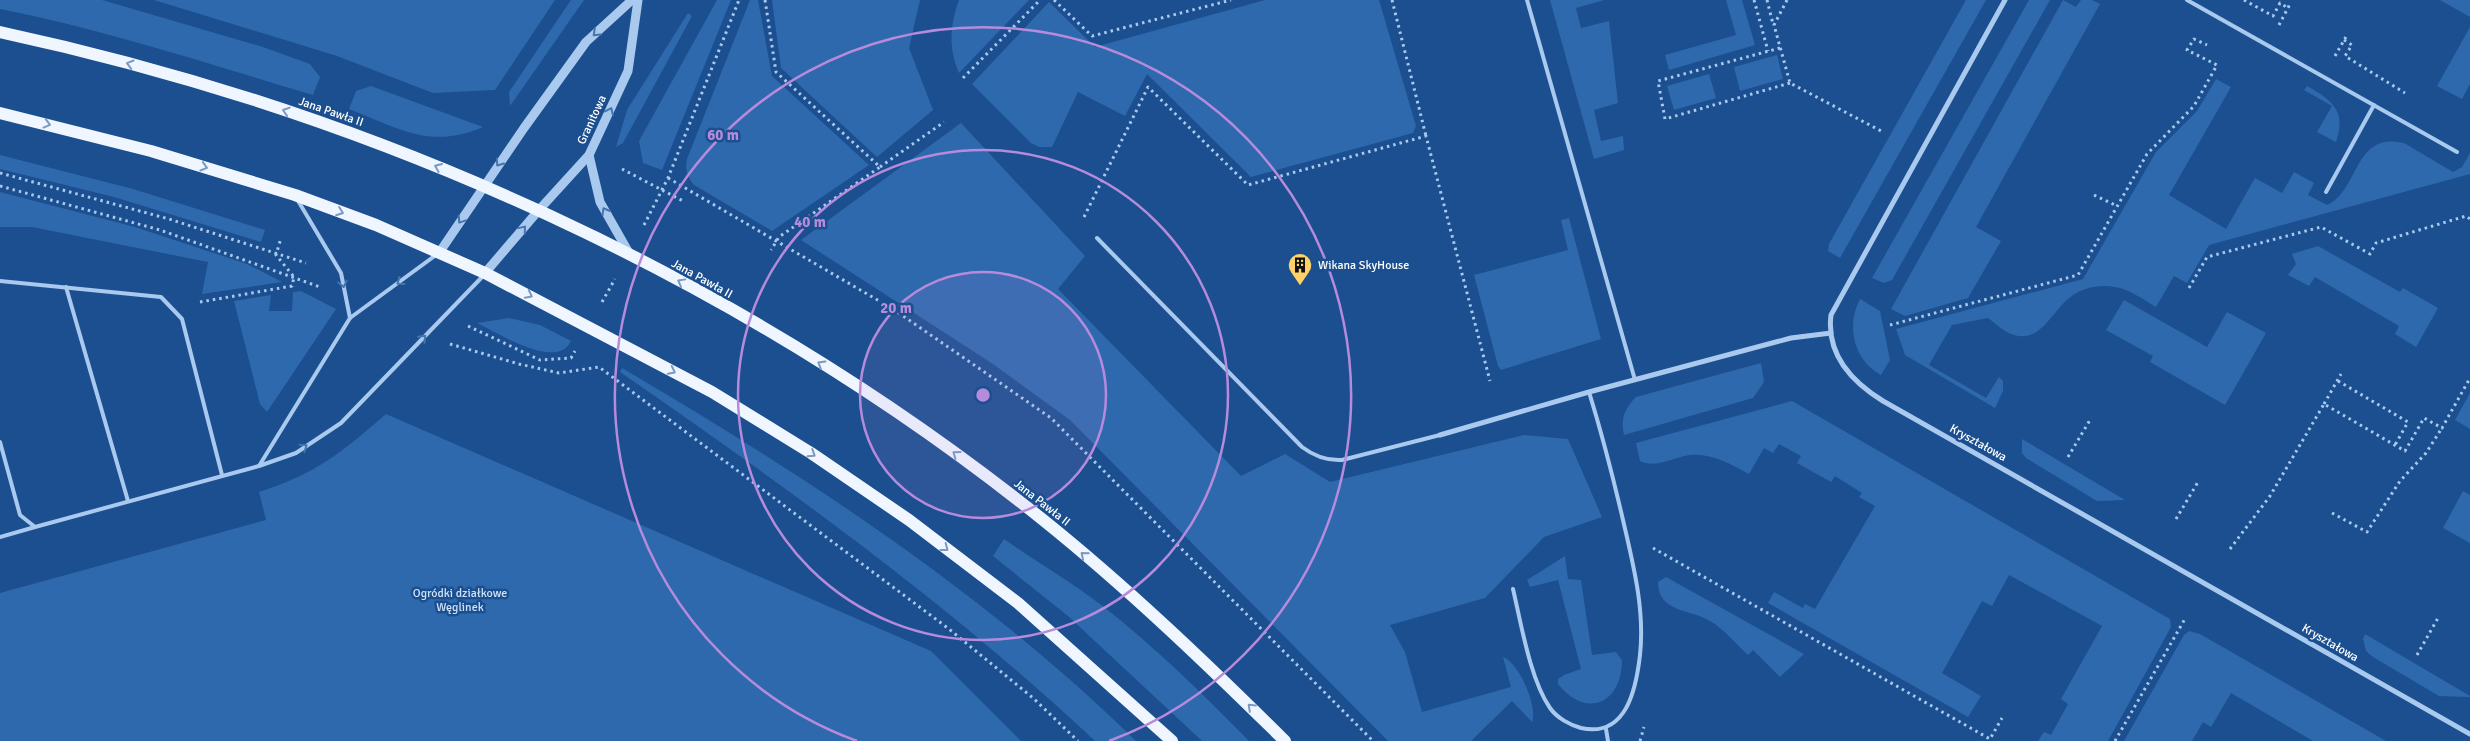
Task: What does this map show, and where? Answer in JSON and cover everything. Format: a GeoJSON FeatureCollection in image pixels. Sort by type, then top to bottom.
{"type":"FeatureCollection","features":[{"type":"Feature","properties":{"kind":"main road","name":"Jana Pawła II"},"geometry":{"type":"LineString","coordinates":[[0,32],[75,48],[189,80],[279,109],[404,153],[630,253],[750,321],[854,384],[954,453],[1042,519],[1121,586],[1195,652],[1286,741]]}},
{"type":"Feature","properties":{"kind":"main road"},"geometry":{"type":"LineString","coordinates":[[0,113],[150,151],[295,195],[376,225],[439,252],[485,273],[589,326],[712,392],[811,453],[909,520],[1018,603],[1172,741]]}},
{"type":"Feature","properties":{"kind":"street"},"geometry":{"type":"LineString","coordinates":[[439,252],[586,42],[632,0]]}},
{"type":"Feature","properties":{"kind":"street","name":"Granitowa"},"geometry":{"type":"LineString","coordinates":[[485,273],[589,155],[628,71],[638,0]]}},
{"type":"Feature","properties":{"kind":"street","name":"Kryształowa"},"geometry":{"type":"LineString","coordinates":[[2005,0],[1838,301],[1832,315],[1831,333],[1833,346],[1843,367],[1860,386],[1876,397],[2470,734]]}},
{"type":"Feature","properties":{"kind":"street"},"geometry":{"type":"LineString","coordinates":[[589,155],[600,202],[630,253]]}},
{"type":"Feature","properties":{"kind":"street"},"geometry":{"type":"LineString","coordinates":[[1440,435],[1589,392],[1791,338],[1831,333]]}},
{"type":"Feature","properties":{"kind":"lane"},"geometry":{"type":"LineString","coordinates":[[1527,0],[1635,380]]}},
{"type":"Feature","properties":{"kind":"lane"},"geometry":{"type":"LineString","coordinates":[[2187,0],[2457,152]]}},
{"type":"Feature","properties":{"kind":"lane"},"geometry":{"type":"LineString","coordinates":[[2326,192],[2374,105]]}},
{"type":"Feature","properties":{"kind":"lane"},"geometry":{"type":"LineString","coordinates":[[295,195],[341,273],[350,318]]}},
{"type":"Feature","properties":{"kind":"lane"},"geometry":{"type":"LineString","coordinates":[[1097,238],[1311,454],[1329,460],[1342,460],[1440,435]]}},
{"type":"Feature","properties":{"kind":"lane"},"geometry":{"type":"LineString","coordinates":[[259,466],[350,318],[439,252]]}},
{"type":"Feature","properties":{"kind":"lane"},"geometry":{"type":"LineString","coordinates":[[0,537],[259,466],[296,453],[341,423],[485,273]]}},
{"type":"Feature","properties":{"kind":"lane"},"geometry":{"type":"LineString","coordinates":[[0,281],[161,297],[182,319],[222,475]]}},
{"type":"Feature","properties":{"kind":"lane"},"geometry":{"type":"LineString","coordinates":[[66,287],[128,501]]}},
{"type":"Feature","properties":{"kind":"lane"},"geometry":{"type":"LineString","coordinates":[[1512,589],[1539,687],[1550,709],[1571,725],[1594,730],[1606,729],[1616,722],[1631,698],[1640,656],[1642,618],[1630,548],[1609,458],[1589,392]]}},
{"type":"Feature","properties":{"kind":"lane"},"geometry":{"type":"LineString","coordinates":[[0,442],[20,515],[35,527]]}},
{"type":"Feature","properties":{"kind":"lane"},"geometry":{"type":"LineString","coordinates":[[1606,729],[1608,741]]}},
{"type":"Feature","properties":{"kind":"path"},"geometry":{"type":"LineString","coordinates":[[445,316],[540,360],[571,358],[630,253],[668,178],[739,0]]}},
{"type":"Feature","properties":{"kind":"path"},"geometry":{"type":"LineString","coordinates":[[765,0],[776,72],[880,167]]}},
{"type":"Feature","properties":{"kind":"path"},"geometry":{"type":"LineString","coordinates":[[964,78],[1040,0]]}},
{"type":"Feature","properties":{"kind":"path"},"geometry":{"type":"LineString","coordinates":[[1054,0],[1092,36],[1230,0]]}},
{"type":"Feature","properties":{"kind":"path"},"geometry":{"type":"LineString","coordinates":[[1392,0],[1490,381]]}},
{"type":"Feature","properties":{"kind":"path"},"geometry":{"type":"LineString","coordinates":[[1754,0],[1768,51]]}},
{"type":"Feature","properties":{"kind":"path"},"geometry":{"type":"LineString","coordinates":[[1767,0],[1790,83]]}},
{"type":"Feature","properties":{"kind":"path"},"geometry":{"type":"LineString","coordinates":[[1774,25],[1787,0]]}},
{"type":"Feature","properties":{"kind":"path"},"geometry":{"type":"LineString","coordinates":[[2244,0],[2273,16],[2280,4],[2288,8]]}},
{"type":"Feature","properties":{"kind":"path"},"geometry":{"type":"LineString","coordinates":[[2277,28],[2290,4]]}},
{"type":"Feature","properties":{"kind":"path"},"geometry":{"type":"LineString","coordinates":[[2333,59],[2347,35]]}},
{"type":"Feature","properties":{"kind":"path"},"geometry":{"type":"LineString","coordinates":[[1890,325],[2078,275],[2147,154],[2194,106],[2217,66],[2187,50],[2194,39],[2206,45]]}},
{"type":"Feature","properties":{"kind":"path"},"geometry":{"type":"LineString","coordinates":[[2344,40],[2352,45],[2345,56],[2411,96]]}},
{"type":"Feature","properties":{"kind":"path"},"geometry":{"type":"LineString","coordinates":[[1780,48],[1658,81],[1665,119],[1790,83],[1882,132]]}},
{"type":"Feature","properties":{"kind":"path"},"geometry":{"type":"LineString","coordinates":[[1082,222],[1148,87],[1248,185],[1426,136]]}},
{"type":"Feature","properties":{"kind":"path"},"geometry":{"type":"LineString","coordinates":[[770,250],[776,240],[944,122]]}},
{"type":"Feature","properties":{"kind":"path"},"geometry":{"type":"LineString","coordinates":[[622,169],[683,201]]}},
{"type":"Feature","properties":{"kind":"path"},"geometry":{"type":"LineString","coordinates":[[0,173],[169,219],[276,255],[341,273]]}},
{"type":"Feature","properties":{"kind":"path"},"geometry":{"type":"LineString","coordinates":[[668,178],[893,309],[1050,418],[1374,741]]}},
{"type":"Feature","properties":{"kind":"path"},"geometry":{"type":"LineString","coordinates":[[0,186],[160,230],[324,289]]}},
{"type":"Feature","properties":{"kind":"path"},"geometry":{"type":"LineString","coordinates":[[2094,195],[2117,206]]}},
{"type":"Feature","properties":{"kind":"path"},"geometry":{"type":"LineString","coordinates":[[2189,288],[2207,257],[2321,227],[2370,254],[2376,243],[2466,216],[2470,219]]}},
{"type":"Feature","properties":{"kind":"path"},"geometry":{"type":"LineString","coordinates":[[276,255],[281,238]]}},
{"type":"Feature","properties":{"kind":"path"},"geometry":{"type":"LineString","coordinates":[[276,255],[294,277]]}},
{"type":"Feature","properties":{"kind":"path"},"geometry":{"type":"LineString","coordinates":[[200,302],[292,286],[294,277]]}},
{"type":"Feature","properties":{"kind":"path"},"geometry":{"type":"LineString","coordinates":[[447,343],[519,364],[559,373],[599,367],[950,629],[1033,698],[1078,741]]}},
{"type":"Feature","properties":{"kind":"path"},"geometry":{"type":"LineString","coordinates":[[2230,549],[2270,496],[2342,374]]}},
{"type":"Feature","properties":{"kind":"path"},"geometry":{"type":"LineString","coordinates":[[2332,513],[2367,532],[2400,481],[2426,453],[2470,378]]}},
{"type":"Feature","properties":{"kind":"path"},"geometry":{"type":"LineString","coordinates":[[2338,381],[2408,422],[2395,445]]}},
{"type":"Feature","properties":{"kind":"path"},"geometry":{"type":"LineString","coordinates":[[2324,404],[2405,451],[2424,418],[2442,428]]}},
{"type":"Feature","properties":{"kind":"path"},"geometry":{"type":"LineString","coordinates":[[2068,457],[2090,420]]}},
{"type":"Feature","properties":{"kind":"path"},"geometry":{"type":"LineString","coordinates":[[2176,518],[2198,482]]}},
{"type":"Feature","properties":{"kind":"path"},"geometry":{"type":"LineString","coordinates":[[1646,544],[1992,740],[2002,718]]}},
{"type":"Feature","properties":{"kind":"path"},"geometry":{"type":"LineString","coordinates":[[2115,741],[2186,617]]}},
{"type":"Feature","properties":{"kind":"path"},"geometry":{"type":"LineString","coordinates":[[2417,655],[2438,618]]}},
{"type":"Feature","properties":{"kind":"green space"},"geometry":{"type":"Polygon","coordinates":[[[0,0],[102,0],[263,47],[310,64],[320,77],[313,95],[118,37],[0,9],[0,0]]]}},
{"type":"Feature","properties":{"kind":"green space"},"geometry":{"type":"Polygon","coordinates":[[[154,0],[555,0],[495,90],[433,93],[337,56],[154,0]]]}},
{"type":"Feature","properties":{"kind":"green space"},"geometry":{"type":"Polygon","coordinates":[[[571,0],[584,0],[510,106],[509,92],[571,0]]]}},
{"type":"Feature","properties":{"kind":"green space"},"geometry":{"type":"Polygon","coordinates":[[[717,0],[731,0],[662,170],[643,163],[639,141],[717,0]]]}},
{"type":"Feature","properties":{"kind":"green space"},"geometry":{"type":"Polygon","coordinates":[[[750,0],[758,0],[772,76],[869,165],[772,231],[694,185],[686,170],[687,159],[750,0]]]}},
{"type":"Feature","properties":{"kind":"green space"},"geometry":{"type":"Polygon","coordinates":[[[772,0],[920,0],[909,48],[933,110],[877,157],[781,68],[772,0]]]}},
{"type":"Feature","properties":{"kind":"green space"},"geometry":{"type":"Polygon","coordinates":[[[959,0],[1029,0],[959,73],[953,55],[951,36],[959,0]]]}},
{"type":"Feature","properties":{"kind":"green space"},"geometry":{"type":"Polygon","coordinates":[[[1265,0],[1379,0],[1416,126],[1413,133],[1251,177],[1147,74],[1125,116],[1078,92],[1052,147],[1039,147],[1031,143],[972,84],[1049,2],[1095,47],[1265,0]]]}},
{"type":"Feature","properties":{"kind":"green space"},"geometry":{"type":"Polygon","coordinates":[[[1550,0],[1604,0],[1576,8],[1581,28],[1609,21],[1618,103],[1594,110],[1601,141],[1623,136],[1624,150],[1594,159],[1550,0]]]}},
{"type":"Feature","properties":{"kind":"green space"},"geometry":{"type":"Polygon","coordinates":[[[1726,0],[1742,0],[1755,45],[1669,70],[1665,55],[1736,35],[1726,0]]]}},
{"type":"Feature","properties":{"kind":"green space"},"geometry":{"type":"Polygon","coordinates":[[[1966,0],[1986,0],[1840,258],[1828,251],[1829,244],[1966,0]]]}},
{"type":"Feature","properties":{"kind":"green space"},"geometry":{"type":"Polygon","coordinates":[[[2029,0],[2050,0],[1892,280],[1884,283],[1872,278],[2029,0]]]}},
{"type":"Feature","properties":{"kind":"green space"},"geometry":{"type":"Polygon","coordinates":[[[2063,0],[2076,7],[2081,0],[2092,0],[2100,4],[1976,227],[2001,241],[1968,298],[1905,316],[1891,309],[2063,0]]]}},
{"type":"Feature","properties":{"kind":"green space"},"geometry":{"type":"Polygon","coordinates":[[[2440,0],[2470,0],[2470,17],[2440,0]]]}},
{"type":"Feature","properties":{"kind":"green space"},"geometry":{"type":"Polygon","coordinates":[[[688,13],[692,16],[623,143],[616,147],[627,110],[688,13]]]}},
{"type":"Feature","properties":{"kind":"green space"},"geometry":{"type":"Polygon","coordinates":[[[2470,27],[2470,84],[2462,99],[2437,86],[2470,27]]]}},
{"type":"Feature","properties":{"kind":"green space"},"geometry":{"type":"Polygon","coordinates":[[[1777,55],[1783,79],[1740,91],[1734,67],[1777,55]]]}},
{"type":"Feature","properties":{"kind":"green space"},"geometry":{"type":"Polygon","coordinates":[[[1709,74],[1716,98],[1674,110],[1667,86],[1709,74]]]}},
{"type":"Feature","properties":{"kind":"green space"},"geometry":{"type":"Polygon","coordinates":[[[2216,79],[2231,87],[2169,195],[2226,229],[2255,178],[2282,193],[2294,172],[2314,183],[2308,195],[2327,205],[2338,198],[2366,153],[2375,146],[2387,142],[2404,143],[2453,172],[2462,167],[2470,153],[2470,174],[2209,245],[2187,283],[2174,276],[2156,307],[2120,288],[2109,286],[2096,287],[2073,295],[2045,325],[2031,335],[2010,334],[1988,318],[1952,325],[1929,365],[1986,398],[1999,377],[2003,381],[2003,391],[1995,408],[1905,355],[1896,329],[2083,279],[2156,152],[2197,111],[2216,79]]]}},
{"type":"Feature","properties":{"kind":"green space"},"geometry":{"type":"Polygon","coordinates":[[[371,86],[483,127],[464,134],[447,137],[414,134],[349,109],[356,91],[371,86]]]}},
{"type":"Feature","properties":{"kind":"green space"},"geometry":{"type":"Polygon","coordinates":[[[2307,86],[2324,96],[2335,108],[2340,122],[2336,142],[2317,132],[2332,106],[2304,90],[2307,86]]]}},
{"type":"Feature","properties":{"kind":"green space"},"geometry":{"type":"Polygon","coordinates":[[[961,123],[1085,256],[1058,289],[1241,476],[1285,454],[1330,482],[1524,435],[1568,439],[1602,517],[1544,537],[1485,598],[1390,625],[1405,652],[1422,712],[1511,687],[1503,657],[1515,667],[1526,686],[1532,706],[1532,722],[1512,701],[1471,741],[1388,741],[1070,420],[993,364],[801,240],[961,123]]]}},
{"type":"Feature","properties":{"kind":"green space"},"geometry":{"type":"Polygon","coordinates":[[[0,155],[133,189],[265,230],[261,242],[114,197],[0,169],[0,155]]]}},
{"type":"Feature","properties":{"kind":"green space"},"geometry":{"type":"Polygon","coordinates":[[[0,192],[135,227],[247,264],[282,282],[202,294],[208,262],[32,227],[0,227],[0,192]]]}},
{"type":"Feature","properties":{"kind":"green space"},"geometry":{"type":"Polygon","coordinates":[[[1569,218],[1601,339],[1501,370],[1498,366],[1474,275],[1568,250],[1561,220],[1569,218]]]}},
{"type":"Feature","properties":{"kind":"green space"},"geometry":{"type":"Polygon","coordinates":[[[2318,246],[2400,292],[2403,288],[2438,308],[2416,347],[2395,334],[2399,326],[2315,277],[2309,286],[2288,275],[2296,264],[2292,254],[2318,246]]]}},
{"type":"Feature","properties":{"kind":"green space"},"geometry":{"type":"Polygon","coordinates":[[[301,291],[336,309],[267,412],[260,404],[234,301],[271,295],[269,311],[292,311],[293,292],[301,291]]]}},
{"type":"Feature","properties":{"kind":"green space"},"geometry":{"type":"Polygon","coordinates":[[[1860,299],[1880,311],[1890,360],[1881,375],[1864,360],[1858,351],[1855,341],[1853,320],[1860,299]]]}},
{"type":"Feature","properties":{"kind":"green space"},"geometry":{"type":"Polygon","coordinates":[[[2124,300],[2207,347],[2227,312],[2266,333],[2225,405],[2150,362],[2153,356],[2106,330],[2124,300]]]}},
{"type":"Feature","properties":{"kind":"green space"},"geometry":{"type":"Polygon","coordinates":[[[509,318],[540,325],[571,341],[564,349],[553,352],[541,351],[512,341],[477,323],[509,318]]]}},
{"type":"Feature","properties":{"kind":"green space"},"geometry":{"type":"Polygon","coordinates":[[[1761,363],[1764,382],[1753,398],[1624,435],[1624,414],[1636,397],[1761,363]]]}},
{"type":"Feature","properties":{"kind":"green space"},"geometry":{"type":"Polygon","coordinates":[[[622,368],[758,450],[825,494],[955,586],[1078,687],[1136,741],[1095,741],[1039,690],[924,594],[743,458],[620,372],[622,368]]]}},
{"type":"Feature","properties":{"kind":"green space"},"geometry":{"type":"Polygon","coordinates":[[[2470,393],[2470,429],[2455,420],[2470,393]]]}},
{"type":"Feature","properties":{"kind":"green space"},"geometry":{"type":"Polygon","coordinates":[[[1792,401],[2170,619],[2171,627],[2108,741],[2038,741],[2044,732],[2051,735],[2068,704],[2061,699],[2102,626],[2009,575],[1992,606],[1982,601],[1942,673],[1981,696],[1968,717],[1768,603],[1774,592],[1803,608],[1805,604],[1815,609],[1875,506],[1859,497],[1862,493],[1835,476],[1831,482],[1797,463],[1801,456],[1779,444],[1773,453],[1764,448],[1749,474],[1713,457],[1698,455],[1684,456],[1652,464],[1640,461],[1636,443],[1792,401]]]}},
{"type":"Feature","properties":{"kind":"green space","name":"Ogródki działkowe Węglinek"},"geometry":{"type":"Polygon","coordinates":[[[386,414],[931,651],[1021,741],[0,741],[0,593],[266,520],[259,492],[297,478],[313,469],[342,451],[386,414]]]}},
{"type":"Feature","properties":{"kind":"green space"},"geometry":{"type":"Polygon","coordinates":[[[2022,439],[2125,500],[2097,501],[2026,458],[2022,453],[2022,439]]]}},
{"type":"Feature","properties":{"kind":"green space"},"geometry":{"type":"Polygon","coordinates":[[[2463,491],[2470,495],[2470,543],[2443,528],[2463,491]]]}},
{"type":"Feature","properties":{"kind":"green space"},"geometry":{"type":"Polygon","coordinates":[[[1004,539],[1104,607],[1179,672],[1249,741],[1202,741],[1068,616],[993,556],[1004,539]]]}},
{"type":"Feature","properties":{"kind":"green space"},"geometry":{"type":"Polygon","coordinates":[[[1565,556],[1568,579],[1581,580],[1592,655],[1616,652],[1622,660],[1616,687],[1601,702],[1591,704],[1580,701],[1569,695],[1558,684],[1558,679],[1564,675],[1581,669],[1558,580],[1530,587],[1527,580],[1565,556]]]}},
{"type":"Feature","properties":{"kind":"green space"},"geometry":{"type":"Polygon","coordinates":[[[1666,577],[1804,654],[1780,677],[1753,650],[1748,655],[1715,624],[1702,617],[1669,605],[1659,592],[1658,582],[1666,577]]]}},
{"type":"Feature","properties":{"kind":"green space"},"geometry":{"type":"Polygon","coordinates":[[[2189,631],[2200,634],[2386,741],[2313,741],[2231,693],[2211,727],[2203,722],[2192,741],[2124,741],[2184,635],[2189,631]]]}},
{"type":"Feature","properties":{"kind":"green space"},"geometry":{"type":"Polygon","coordinates":[[[2365,634],[2470,697],[2439,696],[2373,657],[2366,651],[2363,639],[2365,634]]]}},
{"type":"Feature","properties":{"kind":"place","name":"Wikana SkyHouse"},"geometry":{"type":"Point","coordinates":[1300,286]}}]}
